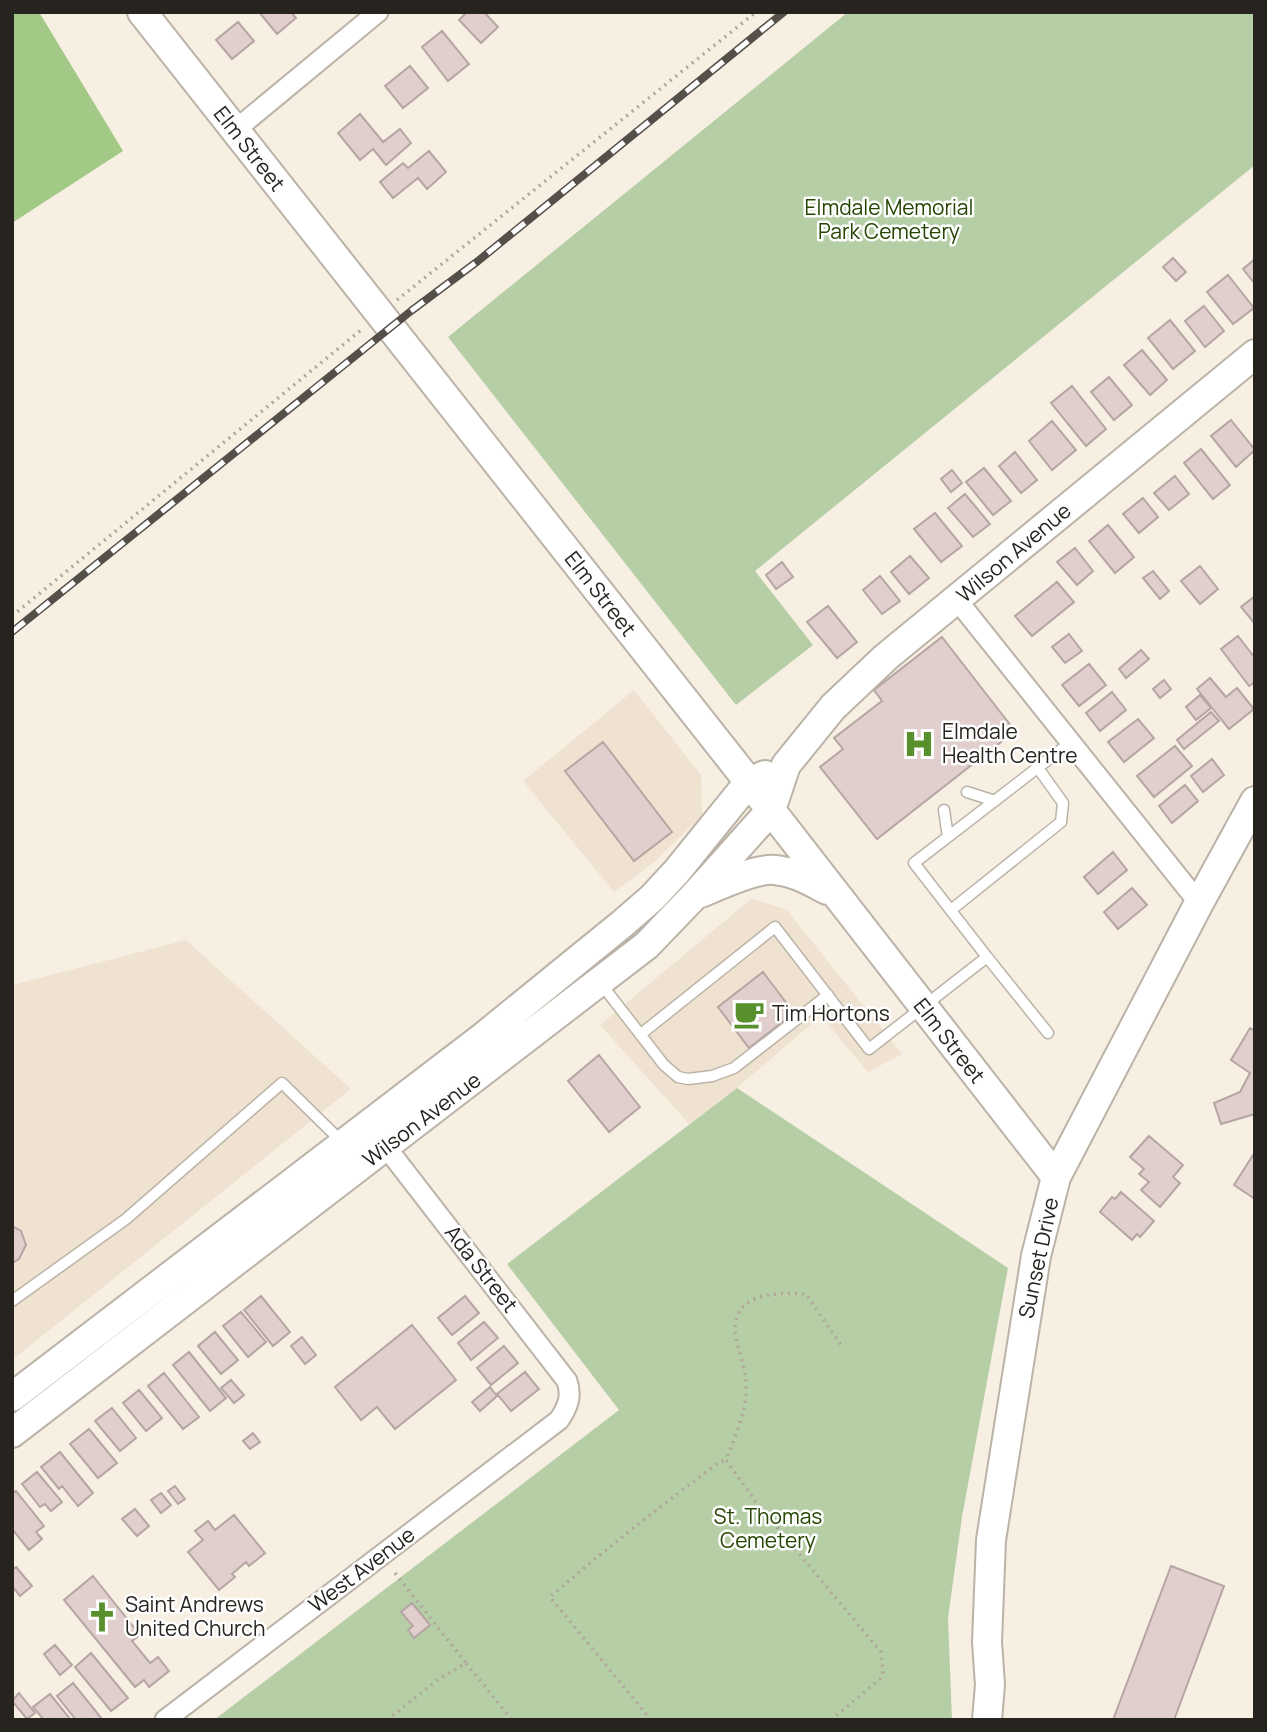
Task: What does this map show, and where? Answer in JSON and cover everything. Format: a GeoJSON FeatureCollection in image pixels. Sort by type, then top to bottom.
{"type":"FeatureCollection","features":[{"type":"Feature","properties":{"kind":"street","name":"Elm Street"},"geometry":{"type":"LineString","coordinates":[[142,12],[750,782],[1056,1177]]}},
{"type":"Feature","properties":{"kind":"street"},"geometry":{"type":"LineString","coordinates":[[234,131],[377,12]]}},
{"type":"Feature","properties":{"kind":"street","name":"Wilson Avenue"},"geometry":{"type":"LineString","coordinates":[[12,1397],[146,1313],[386,1147],[647,945],[771,810],[786,765],[833,707],[886,657],[1255,354]]}},
{"type":"Feature","properties":{"kind":"street"},"geometry":{"type":"LineString","coordinates":[[957,600],[1199,903]]}},
{"type":"Feature","properties":{"kind":"street","name":"Wilson Avenue"},"geometry":{"type":"LineString","coordinates":[[12,1433],[343,1143],[483,1037],[652,898],[726,814],[750,782],[786,765]]}},
{"type":"Feature","properties":{"kind":"street","name":"Sunset Drive"},"geometry":{"type":"LineString","coordinates":[[987,1720],[990,1685],[987,1642],[991,1540],[1036,1256],[1056,1177],[1255,801]]}},
{"type":"Feature","properties":{"kind":"street"},"geometry":{"type":"LineString","coordinates":[[695,895],[732,880],[772,870],[799,875],[834,893]]}},
{"type":"Feature","properties":{"kind":"street"},"geometry":{"type":"LineString","coordinates":[[483,1037],[500,1060]]}},
{"type":"Feature","properties":{"kind":"street","name":"Ada Street"},"geometry":{"type":"LineString","coordinates":[[368,1123],[567,1381],[569,1401],[559,1420]]}},
{"type":"Feature","properties":{"kind":"street","name":"West Avenue"},"geometry":{"type":"LineString","coordinates":[[165,1720],[559,1420]]}},
{"type":"Feature","properties":{"kind":"lane"},"geometry":{"type":"LineString","coordinates":[[1048,1033],[914,863],[1071,742]]}},
{"type":"Feature","properties":{"kind":"lane"},"geometry":{"type":"LineString","coordinates":[[951,910],[1061,822],[1063,803],[1038,768]]}},
{"type":"Feature","properties":{"kind":"lane"},"geometry":{"type":"LineString","coordinates":[[967,792],[995,801]]}},
{"type":"Feature","properties":{"kind":"lane"},"geometry":{"type":"LineString","coordinates":[[944,810],[948,837]]}},
{"type":"Feature","properties":{"kind":"lane"},"geometry":{"type":"LineString","coordinates":[[641,1034],[775,927],[869,1048],[987,957]]}},
{"type":"Feature","properties":{"kind":"lane"},"geometry":{"type":"LineString","coordinates":[[600,982],[664,1065],[678,1077],[688,1079],[712,1076],[734,1068],[828,995]]}},
{"type":"Feature","properties":{"kind":"lane"},"geometry":{"type":"LineString","coordinates":[[12,1301],[126,1219],[282,1083],[343,1143]]}},
{"type":"Feature","properties":{"kind":"path"},"geometry":{"type":"LineString","coordinates":[[651,1720],[550,1597],[672,1497],[726,1460],[739,1426],[746,1395],[746,1367],[736,1336],[737,1318],[743,1305],[759,1297],[780,1292],[806,1294],[841,1345]]}},
{"type":"Feature","properties":{"kind":"path"},"geometry":{"type":"LineString","coordinates":[[726,1460],[756,1502],[881,1652],[883,1672],[880,1679],[831,1720]]}},
{"type":"Feature","properties":{"kind":"path"},"geometry":{"type":"LineString","coordinates":[[395,1573],[512,1720]]}},
{"type":"Feature","properties":{"kind":"path"},"geometry":{"type":"LineString","coordinates":[[387,1720],[439,1679],[466,1663]]}},
{"type":"Feature","properties":{"kind":"shaded area"},"geometry":{"type":"Polygon","coordinates":[[[634,690],[701,775],[702,816],[653,863],[614,892],[523,781],[634,690]]]}},
{"type":"Feature","properties":{"kind":"shaded area"},"geometry":{"type":"Polygon","coordinates":[[[751,899],[786,909],[902,1054],[868,1072],[821,1016],[737,1088],[689,1124],[600,1025],[751,899]]]}},
{"type":"Feature","properties":{"kind":"shaded area"},"geometry":{"type":"Polygon","coordinates":[[[186,940],[351,1089],[12,1360],[12,985],[186,940]]]}},
{"type":"Feature","properties":{"kind":"green space"},"geometry":{"type":"Polygon","coordinates":[[[12,12],[39,12],[123,151],[12,223],[12,12]]]}},
{"type":"Feature","properties":{"kind":"green space","name":"Elmdale Memorial Park Cemetery"},"geometry":{"type":"Polygon","coordinates":[[[848,12],[1255,12],[1255,165],[755,571],[813,645],[736,705],[448,337],[848,12]]]}},
{"type":"Feature","properties":{"kind":"green space","name":"St. Thomas Cemetery"},"geometry":{"type":"Polygon","coordinates":[[[737,1088],[1008,1268],[962,1517],[948,1618],[952,1720],[214,1720],[619,1410],[507,1264],[737,1088]]]}},
{"type":"Feature","properties":{"kind":"building"},"geometry":{"type":"Polygon","coordinates":[[[259,12],[291,12],[296,18],[277,34],[259,12]]]}},
{"type":"Feature","properties":{"kind":"building"},"geometry":{"type":"Polygon","coordinates":[[[467,12],[484,12],[498,27],[481,43],[459,20],[467,12]]]}},
{"type":"Feature","properties":{"kind":"building"},"geometry":{"type":"Polygon","coordinates":[[[238,22],[254,41],[232,59],[216,40],[238,22]]]}},
{"type":"Feature","properties":{"kind":"building"},"geometry":{"type":"Polygon","coordinates":[[[442,31],[469,64],[448,81],[422,47],[442,31]]]}},
{"type":"Feature","properties":{"kind":"building"},"geometry":{"type":"Polygon","coordinates":[[[410,66],[428,88],[403,108],[385,86],[410,66]]]}},
{"type":"Feature","properties":{"kind":"building"},"geometry":{"type":"Polygon","coordinates":[[[360,114],[383,142],[400,129],[411,143],[386,165],[373,149],[360,160],[338,133],[360,114]]]}},
{"type":"Feature","properties":{"kind":"building"},"geometry":{"type":"Polygon","coordinates":[[[429,151],[446,172],[427,189],[418,178],[393,198],[380,182],[403,163],[408,168],[429,151]]]}},
{"type":"Feature","properties":{"kind":"building"},"geometry":{"type":"Polygon","coordinates":[[[1173,258],[1186,272],[1176,281],[1163,267],[1173,258]]]}},
{"type":"Feature","properties":{"kind":"building"},"geometry":{"type":"Polygon","coordinates":[[[1255,259],[1255,284],[1243,269],[1255,259]]]}},
{"type":"Feature","properties":{"kind":"building"},"geometry":{"type":"Polygon","coordinates":[[[1228,275],[1254,308],[1233,324],[1207,292],[1228,275]]]}},
{"type":"Feature","properties":{"kind":"building"},"geometry":{"type":"Polygon","coordinates":[[[1204,306],[1224,331],[1205,347],[1185,321],[1204,306]]]}},
{"type":"Feature","properties":{"kind":"building"},"geometry":{"type":"Polygon","coordinates":[[[1170,320],[1195,351],[1173,369],[1148,338],[1170,320]]]}},
{"type":"Feature","properties":{"kind":"building"},"geometry":{"type":"Polygon","coordinates":[[[1142,350],[1167,380],[1150,395],[1124,365],[1142,350]]]}},
{"type":"Feature","properties":{"kind":"building"},"geometry":{"type":"Polygon","coordinates":[[[1109,377],[1132,405],[1114,420],[1091,392],[1109,377]]]}},
{"type":"Feature","properties":{"kind":"building"},"geometry":{"type":"Polygon","coordinates":[[[1072,386],[1106,429],[1086,446],[1051,403],[1072,386]]]}},
{"type":"Feature","properties":{"kind":"building"},"geometry":{"type":"Polygon","coordinates":[[[1231,420],[1255,450],[1236,467],[1211,436],[1231,420]]]}},
{"type":"Feature","properties":{"kind":"building"},"geometry":{"type":"Polygon","coordinates":[[[1052,421],[1076,450],[1052,470],[1029,441],[1052,421]]]}},
{"type":"Feature","properties":{"kind":"building"},"geometry":{"type":"Polygon","coordinates":[[[1201,449],[1230,485],[1213,499],[1184,463],[1201,449]]]}},
{"type":"Feature","properties":{"kind":"building"},"geometry":{"type":"Polygon","coordinates":[[[1015,452],[1037,480],[1021,493],[999,466],[1015,452]]]}},
{"type":"Feature","properties":{"kind":"building"},"geometry":{"type":"Polygon","coordinates":[[[984,468],[1011,501],[993,515],[966,482],[984,468]]]}},
{"type":"Feature","properties":{"kind":"building"},"geometry":{"type":"Polygon","coordinates":[[[952,470],[962,483],[951,492],[941,479],[952,470]]]}},
{"type":"Feature","properties":{"kind":"building"},"geometry":{"type":"Polygon","coordinates":[[[1175,476],[1189,494],[1169,510],[1154,493],[1175,476]]]}},
{"type":"Feature","properties":{"kind":"building"},"geometry":{"type":"Polygon","coordinates":[[[965,494],[990,524],[973,537],[948,508],[965,494]]]}},
{"type":"Feature","properties":{"kind":"building"},"geometry":{"type":"Polygon","coordinates":[[[1143,498],[1158,517],[1139,533],[1123,514],[1143,498]]]}},
{"type":"Feature","properties":{"kind":"building"},"geometry":{"type":"Polygon","coordinates":[[[935,513],[962,546],[941,562],[914,529],[935,513]]]}},
{"type":"Feature","properties":{"kind":"building"},"geometry":{"type":"Polygon","coordinates":[[[1108,525],[1134,557],[1115,573],[1089,541],[1108,525]]]}},
{"type":"Feature","properties":{"kind":"building"},"geometry":{"type":"Polygon","coordinates":[[[1075,548],[1093,571],[1077,585],[1057,562],[1075,548]]]}},
{"type":"Feature","properties":{"kind":"building"},"geometry":{"type":"Polygon","coordinates":[[[910,556],[929,578],[909,594],[891,572],[910,556]]]}},
{"type":"Feature","properties":{"kind":"building"},"geometry":{"type":"Polygon","coordinates":[[[782,562],[793,577],[776,589],[766,575],[782,562]]]}},
{"type":"Feature","properties":{"kind":"building"},"geometry":{"type":"Polygon","coordinates":[[[1200,566],[1218,589],[1200,604],[1181,581],[1200,566]]]}},
{"type":"Feature","properties":{"kind":"building"},"geometry":{"type":"Polygon","coordinates":[[[1153,571],[1169,591],[1160,599],[1143,578],[1153,571]]]}},
{"type":"Feature","properties":{"kind":"building"},"geometry":{"type":"Polygon","coordinates":[[[880,576],[900,601],[882,614],[863,590],[880,576]]]}},
{"type":"Feature","properties":{"kind":"building"},"geometry":{"type":"Polygon","coordinates":[[[1057,582],[1074,602],[1032,636],[1015,616],[1057,582]]]}},
{"type":"Feature","properties":{"kind":"building"},"geometry":{"type":"Polygon","coordinates":[[[1255,596],[1255,624],[1241,607],[1255,596]]]}},
{"type":"Feature","properties":{"kind":"building"},"geometry":{"type":"Polygon","coordinates":[[[828,606],[857,642],[837,658],[807,622],[828,606]]]}},
{"type":"Feature","properties":{"kind":"building"},"geometry":{"type":"Polygon","coordinates":[[[1069,634],[1082,651],[1065,663],[1052,647],[1069,634]]]}},
{"type":"Feature","properties":{"kind":"building"},"geometry":{"type":"Polygon","coordinates":[[[1238,636],[1255,658],[1255,682],[1249,686],[1221,649],[1238,636]]]}},
{"type":"Feature","properties":{"kind":"building","name":"Elmdale Health Centre"},"geometry":{"type":"Polygon","coordinates":[[[942,637],[1015,731],[877,839],[820,767],[843,749],[834,738],[882,701],[874,690],[942,637]]]}},
{"type":"Feature","properties":{"kind":"building"},"geometry":{"type":"Polygon","coordinates":[[[1141,650],[1149,659],[1126,678],[1119,669],[1141,650]]]}},
{"type":"Feature","properties":{"kind":"building"},"geometry":{"type":"Polygon","coordinates":[[[1089,664],[1106,685],[1079,706],[1062,685],[1089,664]]]}},
{"type":"Feature","properties":{"kind":"building"},"geometry":{"type":"Polygon","coordinates":[[[1210,678],[1226,697],[1237,688],[1254,709],[1229,729],[1197,689],[1210,678]]]}},
{"type":"Feature","properties":{"kind":"building"},"geometry":{"type":"Polygon","coordinates":[[[1164,680],[1171,689],[1160,698],[1153,689],[1164,680]]]}},
{"type":"Feature","properties":{"kind":"building"},"geometry":{"type":"Polygon","coordinates":[[[1112,692],[1126,710],[1100,731],[1086,713],[1112,692]]]}},
{"type":"Feature","properties":{"kind":"building"},"geometry":{"type":"Polygon","coordinates":[[[1200,695],[1211,708],[1196,720],[1186,707],[1200,695]]]}},
{"type":"Feature","properties":{"kind":"building"},"geometry":{"type":"Polygon","coordinates":[[[1211,712],[1219,721],[1184,749],[1177,740],[1211,712]]]}},
{"type":"Feature","properties":{"kind":"building"},"geometry":{"type":"Polygon","coordinates":[[[1138,719],[1154,738],[1124,762],[1108,742],[1138,719]]]}},
{"type":"Feature","properties":{"kind":"building"},"geometry":{"type":"Polygon","coordinates":[[[603,742],[672,832],[634,861],[565,771],[603,742]]]}},
{"type":"Feature","properties":{"kind":"building"},"geometry":{"type":"Polygon","coordinates":[[[1175,746],[1192,766],[1154,797],[1137,776],[1175,746]]]}},
{"type":"Feature","properties":{"kind":"building"},"geometry":{"type":"Polygon","coordinates":[[[1212,759],[1224,775],[1203,792],[1191,776],[1212,759]]]}},
{"type":"Feature","properties":{"kind":"building"},"geometry":{"type":"Polygon","coordinates":[[[1185,785],[1198,801],[1172,823],[1159,806],[1185,785]]]}},
{"type":"Feature","properties":{"kind":"building"},"geometry":{"type":"Polygon","coordinates":[[[1113,852],[1127,870],[1098,894],[1084,877],[1113,852]]]}},
{"type":"Feature","properties":{"kind":"building"},"geometry":{"type":"Polygon","coordinates":[[[1132,888],[1147,905],[1118,929],[1104,912],[1132,888]]]}},
{"type":"Feature","properties":{"kind":"building"},"geometry":{"type":"Polygon","coordinates":[[[763,972],[794,1013],[749,1048],[718,1007],[763,972]]]}},
{"type":"Feature","properties":{"kind":"building"},"geometry":{"type":"Polygon","coordinates":[[[1250,1028],[1255,1031],[1255,1114],[1221,1124],[1214,1103],[1240,1092],[1250,1073],[1231,1060],[1250,1028]]]}},
{"type":"Feature","properties":{"kind":"building"},"geometry":{"type":"Polygon","coordinates":[[[599,1055],[640,1107],[609,1132],[568,1081],[599,1055]]]}},
{"type":"Feature","properties":{"kind":"building"},"geometry":{"type":"Polygon","coordinates":[[[1149,1136],[1183,1165],[1173,1177],[1180,1183],[1160,1207],[1141,1190],[1149,1182],[1139,1174],[1144,1169],[1130,1157],[1149,1136]]]}},
{"type":"Feature","properties":{"kind":"building"},"geometry":{"type":"Polygon","coordinates":[[[1255,1152],[1255,1199],[1234,1185],[1255,1152]]]}},
{"type":"Feature","properties":{"kind":"building"},"geometry":{"type":"Polygon","coordinates":[[[1121,1192],[1154,1221],[1140,1237],[1137,1234],[1132,1240],[1100,1212],[1112,1197],[1115,1199],[1121,1192]]]}},
{"type":"Feature","properties":{"kind":"building"},"geometry":{"type":"Polygon","coordinates":[[[12,1226],[21,1231],[26,1245],[19,1259],[12,1263],[12,1226]]]}},
{"type":"Feature","properties":{"kind":"building"},"geometry":{"type":"Polygon","coordinates":[[[261,1296],[290,1332],[273,1346],[244,1310],[261,1296]]]}},
{"type":"Feature","properties":{"kind":"building"},"geometry":{"type":"Polygon","coordinates":[[[465,1296],[479,1313],[452,1335],[438,1318],[465,1296]]]}},
{"type":"Feature","properties":{"kind":"building"},"geometry":{"type":"Polygon","coordinates":[[[241,1312],[266,1342],[248,1357],[223,1326],[241,1312]]]}},
{"type":"Feature","properties":{"kind":"building"},"geometry":{"type":"Polygon","coordinates":[[[484,1322],[498,1338],[471,1360],[458,1343],[484,1322]]]}},
{"type":"Feature","properties":{"kind":"building"},"geometry":{"type":"Polygon","coordinates":[[[412,1325],[456,1380],[395,1429],[377,1407],[361,1420],[335,1387],[412,1325]]]}},
{"type":"Feature","properties":{"kind":"building"},"geometry":{"type":"Polygon","coordinates":[[[215,1332],[238,1360],[221,1374],[198,1346],[215,1332]]]}},
{"type":"Feature","properties":{"kind":"building"},"geometry":{"type":"Polygon","coordinates":[[[302,1337],[316,1355],[305,1364],[291,1346],[302,1337]]]}},
{"type":"Feature","properties":{"kind":"building"},"geometry":{"type":"Polygon","coordinates":[[[504,1346],[518,1363],[491,1385],[477,1368],[504,1346]]]}},
{"type":"Feature","properties":{"kind":"building"},"geometry":{"type":"Polygon","coordinates":[[[189,1352],[226,1398],[210,1411],[173,1365],[189,1352]]]}},
{"type":"Feature","properties":{"kind":"building"},"geometry":{"type":"Polygon","coordinates":[[[525,1372],[539,1389],[511,1411],[497,1394],[525,1372]]]}},
{"type":"Feature","properties":{"kind":"building"},"geometry":{"type":"Polygon","coordinates":[[[164,1373],[199,1417],[183,1429],[148,1386],[164,1373]]]}},
{"type":"Feature","properties":{"kind":"building"},"geometry":{"type":"Polygon","coordinates":[[[231,1380],[244,1395],[234,1403],[221,1388],[231,1380]]]}},
{"type":"Feature","properties":{"kind":"building"},"geometry":{"type":"Polygon","coordinates":[[[490,1387],[497,1396],[480,1411],[472,1402],[490,1387]]]}},
{"type":"Feature","properties":{"kind":"building"},"geometry":{"type":"Polygon","coordinates":[[[139,1390],[162,1418],[146,1431],[123,1403],[139,1390]]]}},
{"type":"Feature","properties":{"kind":"building"},"geometry":{"type":"Polygon","coordinates":[[[112,1408],[136,1438],[120,1451],[95,1421],[112,1408]]]}},
{"type":"Feature","properties":{"kind":"building"},"geometry":{"type":"Polygon","coordinates":[[[89,1429],[117,1463],[98,1478],[70,1444],[89,1429]]]}},
{"type":"Feature","properties":{"kind":"building"},"geometry":{"type":"Polygon","coordinates":[[[253,1433],[260,1442],[250,1449],[243,1441],[253,1433]]]}},
{"type":"Feature","properties":{"kind":"building"},"geometry":{"type":"Polygon","coordinates":[[[60,1452],[93,1493],[78,1506],[62,1486],[59,1489],[41,1467],[60,1452]]]}},
{"type":"Feature","properties":{"kind":"building"},"geometry":{"type":"Polygon","coordinates":[[[37,1472],[62,1502],[51,1511],[45,1504],[40,1507],[22,1484],[37,1472]]]}},
{"type":"Feature","properties":{"kind":"building"},"geometry":{"type":"Polygon","coordinates":[[[175,1486],[185,1499],[178,1504],[168,1491],[175,1486]]]}},
{"type":"Feature","properties":{"kind":"building"},"geometry":{"type":"Polygon","coordinates":[[[16,1491],[44,1526],[36,1532],[42,1539],[29,1550],[12,1529],[12,1494],[16,1491]]]}},
{"type":"Feature","properties":{"kind":"building"},"geometry":{"type":"Polygon","coordinates":[[[161,1493],[171,1505],[161,1513],[151,1500],[161,1493]]]}},
{"type":"Feature","properties":{"kind":"building"},"geometry":{"type":"Polygon","coordinates":[[[135,1509],[149,1526],[137,1536],[122,1519],[135,1509]]]}},
{"type":"Feature","properties":{"kind":"building"},"geometry":{"type":"Polygon","coordinates":[[[234,1515],[265,1553],[249,1566],[246,1562],[232,1574],[235,1577],[219,1590],[188,1552],[203,1540],[195,1531],[208,1521],[215,1530],[234,1515]]]}},
{"type":"Feature","properties":{"kind":"building"},"geometry":{"type":"Polygon","coordinates":[[[1171,1566],[1224,1586],[1174,1720],[1113,1720],[1171,1566]]]}},
{"type":"Feature","properties":{"kind":"building"},"geometry":{"type":"Polygon","coordinates":[[[16,1567],[32,1586],[20,1596],[12,1586],[12,1570],[16,1567]]]}},
{"type":"Feature","properties":{"kind":"building","name":"Saint Andrews United Church"},"geometry":{"type":"Polygon","coordinates":[[[93,1576],[140,1635],[132,1641],[150,1663],[158,1657],[169,1671],[149,1687],[144,1680],[135,1687],[64,1600],[93,1576]]]}},
{"type":"Feature","properties":{"kind":"building"},"geometry":{"type":"Polygon","coordinates":[[[412,1603],[430,1625],[414,1638],[408,1630],[413,1626],[401,1612],[412,1603]]]}},
{"type":"Feature","properties":{"kind":"building"},"geometry":{"type":"Polygon","coordinates":[[[55,1645],[72,1665],[60,1675],[44,1654],[55,1645]]]}},
{"type":"Feature","properties":{"kind":"building"},"geometry":{"type":"Polygon","coordinates":[[[91,1653],[128,1698],[111,1711],[75,1667],[91,1653]]]}},
{"type":"Feature","properties":{"kind":"building"},"geometry":{"type":"Polygon","coordinates":[[[73,1683],[101,1720],[76,1720],[57,1696],[73,1683]]]}},
{"type":"Feature","properties":{"kind":"building"},"geometry":{"type":"Polygon","coordinates":[[[19,1693],[35,1713],[27,1719],[12,1701],[19,1693]]]}},
{"type":"Feature","properties":{"kind":"building"},"geometry":{"type":"Polygon","coordinates":[[[50,1694],[71,1720],[44,1720],[33,1707],[50,1694]]]}},
{"type":"Feature","properties":{"kind":"railway"},"geometry":{"type":"LineString","coordinates":[[12,632],[411,311],[478,261],[784,12]]}},
{"type":"Feature","properties":{"kind":"place","name":"Elmdale Health Centre"},"geometry":{"type":"Point","coordinates":[919,744]}},
{"type":"Feature","properties":{"kind":"place","name":"Tim Hortons"},"geometry":{"type":"Point","coordinates":[749,1014]}},
{"type":"Feature","properties":{"kind":"place","name":"Saint Andrews United Church"},"geometry":{"type":"Point","coordinates":[102,1617]}}]}
